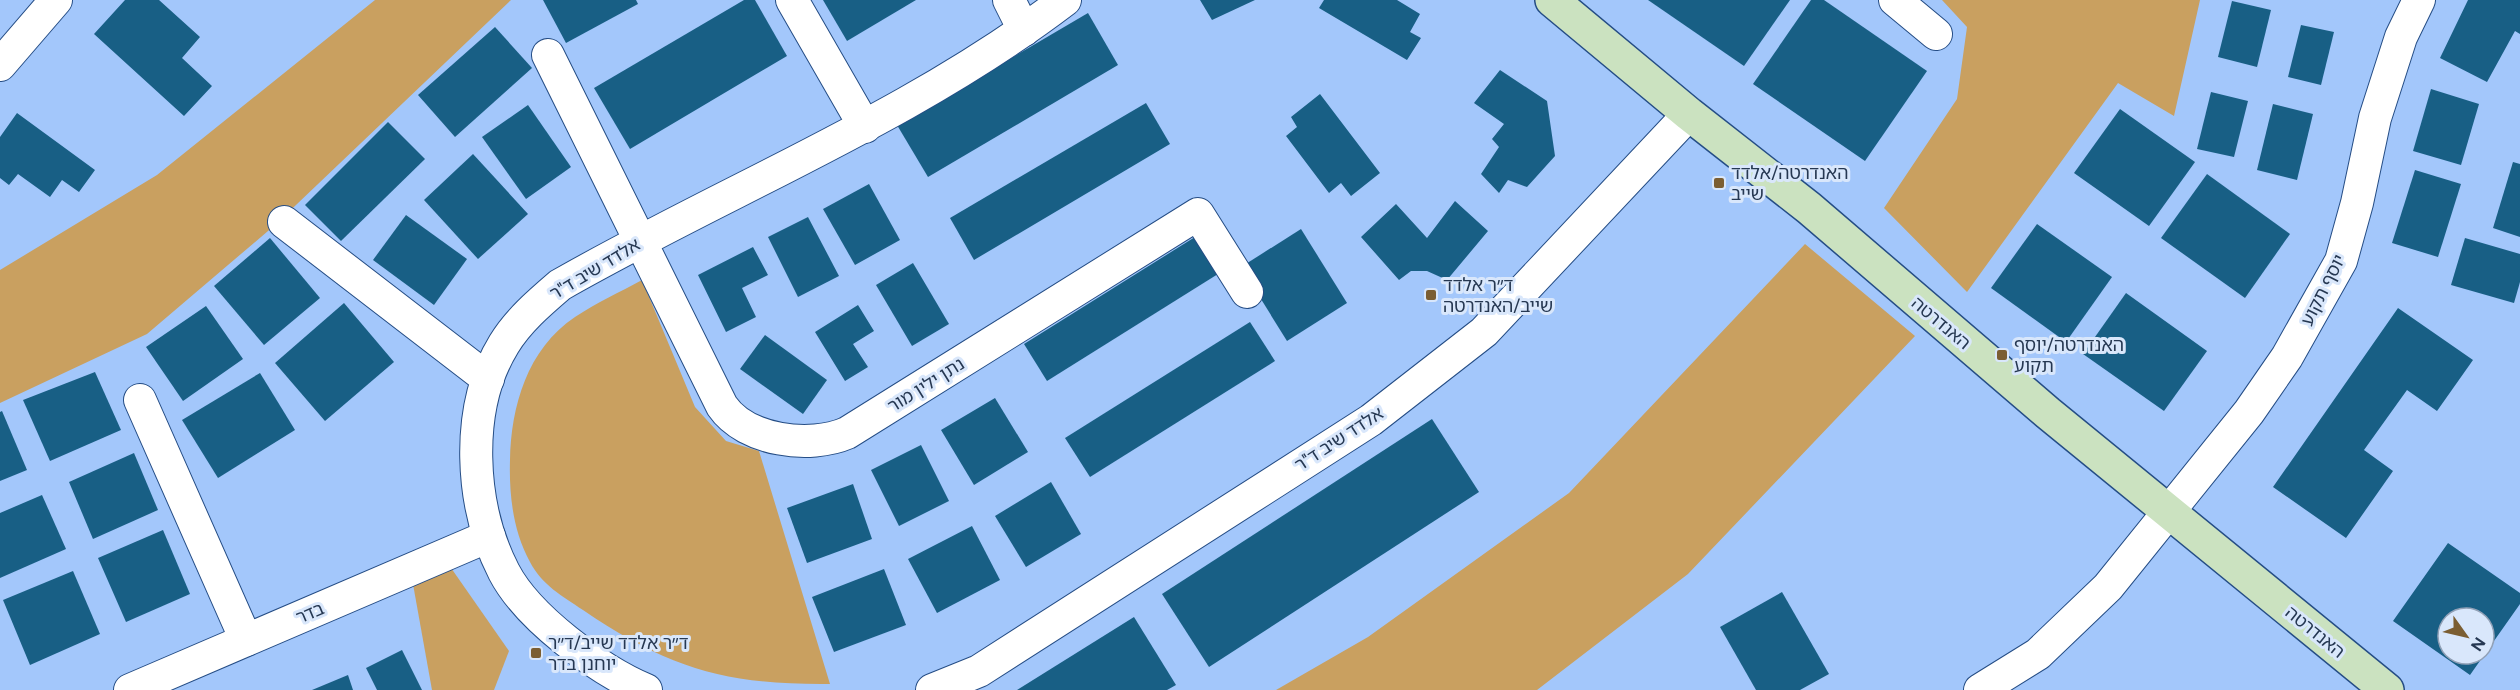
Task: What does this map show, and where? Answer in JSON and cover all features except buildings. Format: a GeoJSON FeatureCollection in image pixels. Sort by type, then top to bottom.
{"type":"FeatureCollection","features":[{"type":"Feature","properties":{"kind":"street"},"geometry":{"type":"LineString","coordinates":[[0,65],[56,0]]}},
{"type":"Feature","properties":{"kind":"street"},"geometry":{"type":"LineString","coordinates":[[792,0],[865,127]]}},
{"type":"Feature","properties":{"kind":"street"},"geometry":{"type":"LineString","coordinates":[[1009,0],[1024,30]]}},
{"type":"Feature","properties":{"kind":"street","name":"אלדד שיב ד\"ר"},"geometry":{"type":"LineString","coordinates":[[646,690],[623,680],[577,649],[535,613],[505,573],[489,536],[480,495],[476,454],[479,416],[488,379],[504,344],[528,313],[560,285],[641,241],[865,127],[958,73],[1065,0]]}},
{"type":"Feature","properties":{"kind":"street","name":"האנדרטה"},"geometry":{"type":"LineString","coordinates":[[1552,0],[1689,114],[1809,208],[1939,321],[2386,690]]}},
{"type":"Feature","properties":{"kind":"street"},"geometry":{"type":"LineString","coordinates":[[1895,0],[1936,34]]}},
{"type":"Feature","properties":{"kind":"street","name":"יוסף תקוע"},"geometry":{"type":"LineString","coordinates":[[1980,690],[2038,654],[2108,587],[2170,513],[2249,412],[2287,357],[2341,261],[2357,203],[2375,118],[2401,37],[2419,0]]}},
{"type":"Feature","properties":{"kind":"street"},"geometry":{"type":"LineString","coordinates":[[548,56],[641,241]]}},
{"type":"Feature","properties":{"kind":"street","name":"אלדד שיב ד\"ר"},"geometry":{"type":"LineString","coordinates":[[932,690],[979,671],[1371,420],[1430,376],[1484,332],[1689,114]]}},
{"type":"Feature","properties":{"kind":"street","name":"נתן ילין מור"},"geometry":{"type":"LineString","coordinates":[[641,241],[726,411],[738,423],[752,431],[805,442],[831,439],[857,429],[1198,214],[1247,292]]}},
{"type":"Feature","properties":{"kind":"street"},"geometry":{"type":"LineString","coordinates":[[284,222],[488,379]]}},
{"type":"Feature","properties":{"kind":"street"},"geometry":{"type":"LineString","coordinates":[[141,399],[246,640]]}},
{"type":"Feature","properties":{"kind":"street","name":"בדר"},"geometry":{"type":"LineString","coordinates":[[130,690],[489,536]]}},
{"type":"Feature","properties":{"kind":"shaded area"},"geometry":{"type":"Polygon","coordinates":[[[375,0],[511,0],[275,225],[147,334],[0,403],[0,270],[157,175],[375,0]]]}},
{"type":"Feature","properties":{"kind":"shaded area"},"geometry":{"type":"Polygon","coordinates":[[[1942,0],[2200,0],[2174,116],[2118,83],[1967,292],[1884,208],[1957,99],[1967,27],[1942,0]]]}},
{"type":"Feature","properties":{"kind":"shaded area"},"geometry":{"type":"Polygon","coordinates":[[[1805,244],[1915,336],[1688,574],[1537,690],[1276,690],[1368,637],[1569,493],[1805,244]]]}},
{"type":"Feature","properties":{"kind":"shaded area"},"geometry":{"type":"Polygon","coordinates":[[[642,280],[695,407],[726,441],[759,451],[830,684],[793,684],[729,677],[672,660],[643,647],[560,595],[540,577],[524,550],[513,512],[510,473],[514,420],[525,381],[545,345],[558,330],[583,312],[642,280]]]}},
{"type":"Feature","properties":{"kind":"shaded area"},"geometry":{"type":"Polygon","coordinates":[[[442,555],[509,651],[494,690],[432,690],[411,573],[442,555]]]}},
{"type":"Feature","properties":{"kind":"place","name":"האנדרטה/אלדד שייב"},"geometry":{"type":"Point","coordinates":[1719,183]}},
{"type":"Feature","properties":{"kind":"place","name":"ד״ר אלדד שייב/האנדרטה"},"geometry":{"type":"Point","coordinates":[1431,295]}},
{"type":"Feature","properties":{"kind":"place","name":"האנדרטה/יוסף תקוע"},"geometry":{"type":"Point","coordinates":[2002,355]}},
{"type":"Feature","properties":{"kind":"place","name":"ד״ר אלדד שייב/ד״ר יוחנן בדר"},"geometry":{"type":"Point","coordinates":[536,653]}}]}
